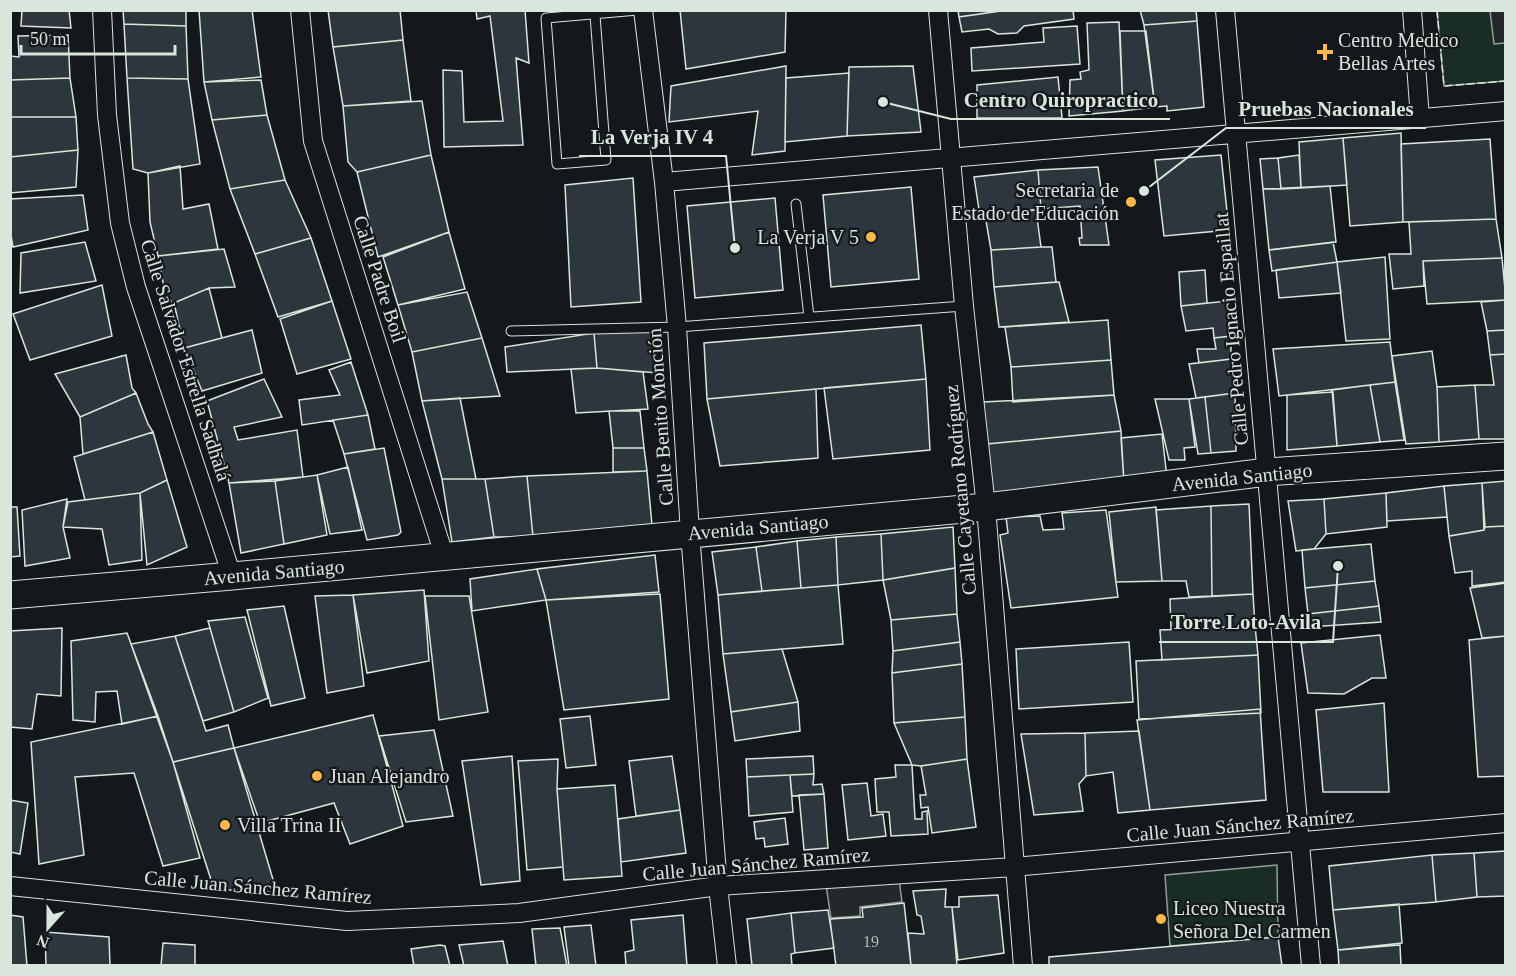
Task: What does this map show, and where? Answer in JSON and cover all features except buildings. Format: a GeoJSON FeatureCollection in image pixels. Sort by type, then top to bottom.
{"type":"FeatureCollection","features":[{"type":"Feature","properties":{"kind":"main road","name":"Avenida Santiago"},"geometry":{"type":"LineString","coordinates":[[10,595],[986,507],[1267,472],[1506,456]]}},
{"type":"Feature","properties":{"kind":"street","name":"Calle Salvador Estrella Sadhalá"},"geometry":{"type":"LineString","coordinates":[[102,10],[107,115],[120,223],[136,287],[232,576]]}},
{"type":"Feature","properties":{"kind":"street","name":"Calle Padre Boil"},"geometry":{"type":"LineString","coordinates":[[300,10],[313,141],[444,555]]}},
{"type":"Feature","properties":{"kind":"street","name":"Calle Benito Monción"},"geometry":{"type":"LineString","coordinates":[[643,10],[664,182],[677,327],[690,533],[718,886],[727,966]]}},
{"type":"Feature","properties":{"kind":"street","name":"Calle Cayetano Rodríguez"},"geometry":{"type":"LineString","coordinates":[[938,10],[964,306],[986,507],[1023,966]]}},
{"type":"Feature","properties":{"kind":"street","name":"Calle Pedro Ignacio Espaillat"},"geometry":{"type":"LineString","coordinates":[[1225,10],[1311,966]]}},
{"type":"Feature","properties":{"kind":"street"},"geometry":{"type":"LineString","coordinates":[[1412,10],[1420,119]]}},
{"type":"Feature","properties":{"kind":"street"},"geometry":{"type":"LineString","coordinates":[[664,182],[1506,111]]}},
{"type":"Feature","properties":{"kind":"street","name":"Calle Juan Sánchez Ramírez"},"geometry":{"type":"LineString","coordinates":[[10,886],[347,921],[519,913],[718,886],[1014,867],[1506,823]]}},
{"type":"Feature","properties":{"kind":"lane"},"geometry":{"type":"LineString","coordinates":[[595,15],[606,160],[557,164],[546,18],[638,10]]}},
{"type":"Feature","properties":{"kind":"lane"},"geometry":{"type":"LineString","coordinates":[[796,204],[809,317]]}},
{"type":"Feature","properties":{"kind":"lane"},"geometry":{"type":"LineString","coordinates":[[511,331],[677,327],[964,306]]}},
{"type":"Feature","properties":{"kind":"green space"},"geometry":{"type":"Polygon","coordinates":[[[1437,11],[1505,11],[1505,81],[1444,86],[1437,11]]]}},
{"type":"Feature","properties":{"kind":"green space"},"geometry":{"type":"Polygon","coordinates":[[[1277,865],[1278,937],[1170,946],[1165,875],[1277,865]]]}},
{"type":"Feature","properties":{"kind":"shaded area"},"geometry":{"type":"Polygon","coordinates":[[[1490,11],[1505,11],[1505,43],[1494,44],[1490,11]]]}},
{"type":"Feature","properties":{"kind":"shaded area"},"geometry":{"type":"Polygon","coordinates":[[[899,879],[902,902],[860,907],[860,916],[831,918],[826,885],[899,879]]]}},
{"type":"Feature","properties":{"kind":"fence"},"geometry":{"type":"LineString","coordinates":[[1437,10],[1444,86],[1506,81]]}},
{"type":"Feature","properties":{"kind":"place","name":"Centro Medico Bellas Artes"},"geometry":{"type":"Point","coordinates":[1325,52]}},
{"type":"Feature","properties":{"kind":"place","name":"Centro Quiropractico"},"geometry":{"type":"Point","coordinates":[883,102]}},
{"type":"Feature","properties":{"kind":"place","name":"Pruebas Nacionales"},"geometry":{"type":"Point","coordinates":[1144,191]}},
{"type":"Feature","properties":{"kind":"place","name":"Secretaria de Estado de Educación"},"geometry":{"type":"Point","coordinates":[1131,202]}},
{"type":"Feature","properties":{"kind":"place","name":"La Verja V 5"},"geometry":{"type":"Point","coordinates":[871,237]}},
{"type":"Feature","properties":{"kind":"place","name":"La Verja IV 4"},"geometry":{"type":"Point","coordinates":[735,248]}},
{"type":"Feature","properties":{"kind":"place","name":"Torre Loto-Avila"},"geometry":{"type":"Point","coordinates":[1338,566]}},
{"type":"Feature","properties":{"kind":"place","name":"Juan Alejandro"},"geometry":{"type":"Point","coordinates":[317,776]}},
{"type":"Feature","properties":{"kind":"place","name":"Villa Trina II"},"geometry":{"type":"Point","coordinates":[225,825]}},
{"type":"Feature","properties":{"kind":"place","name":"Liceo Nuestra Señora Del Carmen"},"geometry":{"type":"Point","coordinates":[1161,919]}}]}
